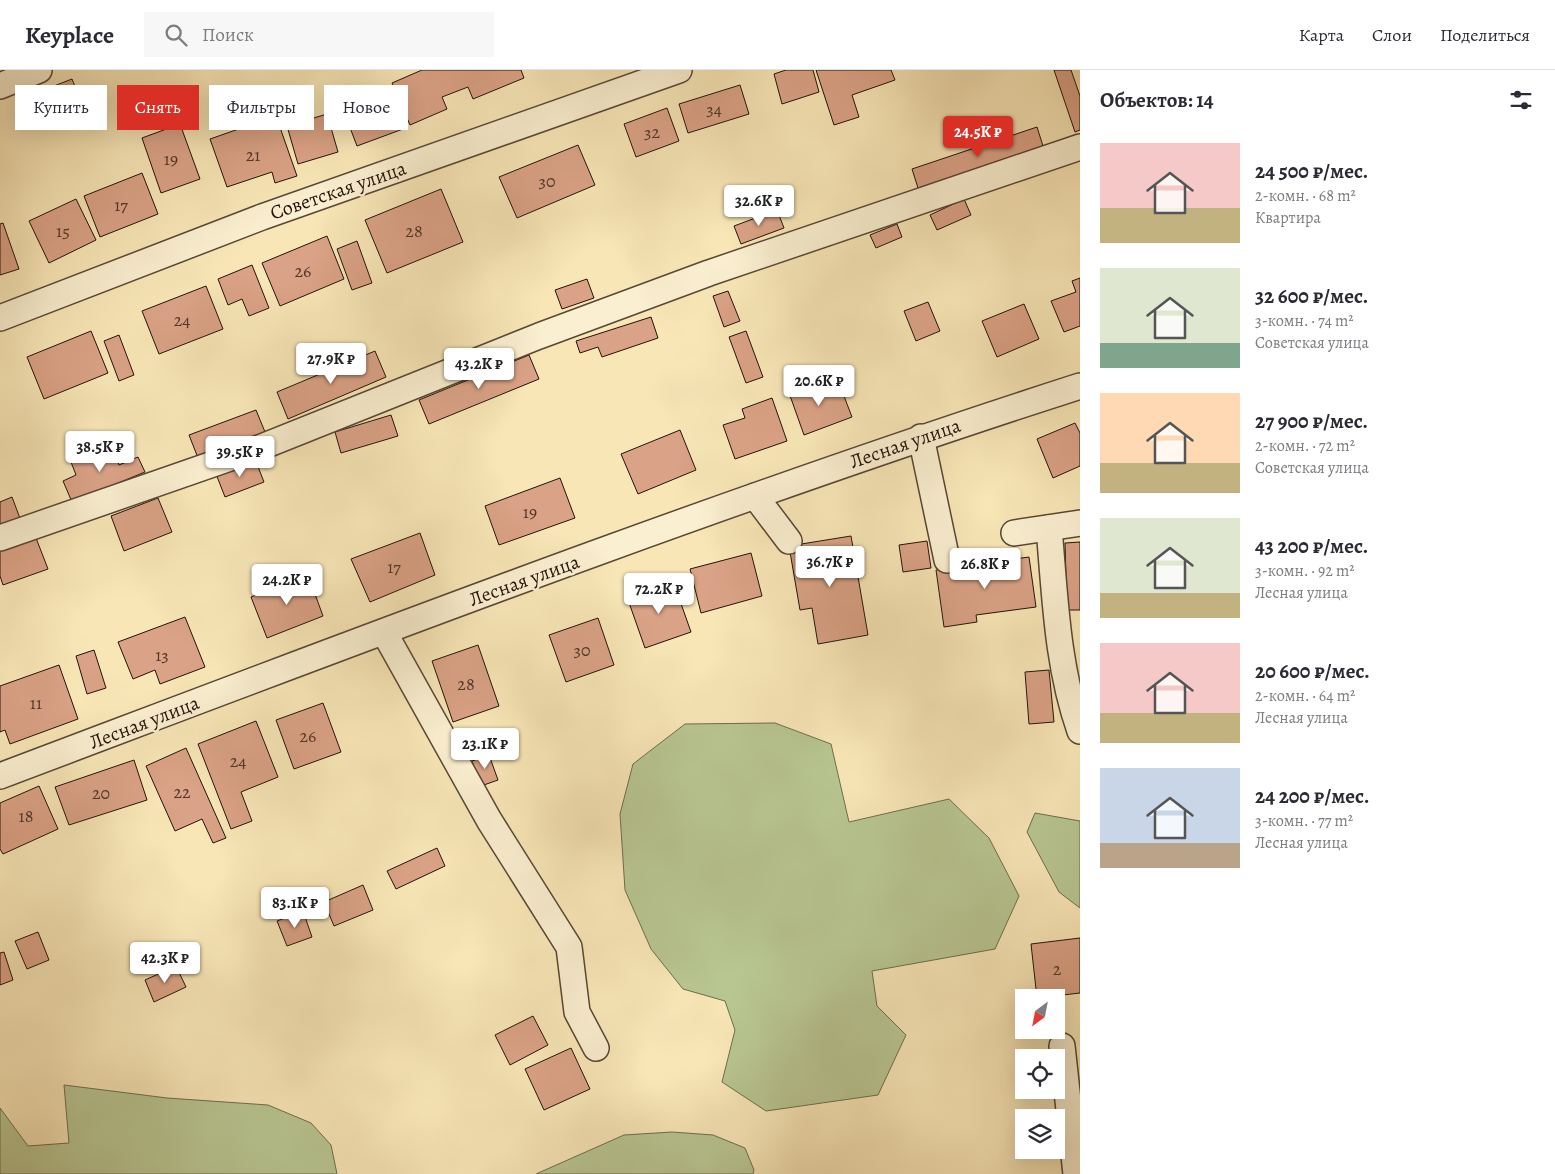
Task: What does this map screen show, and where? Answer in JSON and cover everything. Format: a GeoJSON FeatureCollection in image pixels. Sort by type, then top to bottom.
{"type":"FeatureCollection","features":[{"type":"Feature","properties":{"kind":"street"},"geometry":{"type":"LineString","coordinates":[[0,86],[40,70]]}},
{"type":"Feature","properties":{"kind":"street","name":"Советская улица"},"geometry":{"type":"LineString","coordinates":[[0,318],[272,214],[680,70]]}},
{"type":"Feature","properties":{"kind":"street"},"geometry":{"type":"LineString","coordinates":[[0,538],[259,448],[539,336],[709,272],[1080,147]]}},
{"type":"Feature","properties":{"kind":"street","name":"Лесная улица"},"geometry":{"type":"LineString","coordinates":[[0,776],[755,496],[921,437],[1080,386]]}},
{"type":"Feature","properties":{"kind":"street"},"geometry":{"type":"LineString","coordinates":[[921,437],[947,560]]}},
{"type":"Feature","properties":{"kind":"street"},"geometry":{"type":"LineString","coordinates":[[755,496],[789,541]]}},
{"type":"Feature","properties":{"kind":"street"},"geometry":{"type":"LineString","coordinates":[[1014,533],[1080,522]]}},
{"type":"Feature","properties":{"kind":"street"},"geometry":{"type":"LineString","coordinates":[[1050,528],[1062,659],[1080,731]]}},
{"type":"Feature","properties":{"kind":"street"},"geometry":{"type":"LineString","coordinates":[[384,632],[489,820],[569,947],[577,1012],[596,1048]]}},
{"type":"Feature","properties":{"kind":"street"},"geometry":{"type":"LineString","coordinates":[[1062,1046],[1076,1174]]}},
{"type":"Feature","properties":{"kind":"green space"},"geometry":{"type":"Polygon","coordinates":[[[775,723],[831,744],[849,822],[949,799],[989,838],[1019,896],[995,949],[872,971],[877,1006],[906,1035],[878,1095],[766,1111],[722,1082],[735,1030],[725,1001],[683,989],[651,949],[625,890],[620,814],[633,764],[685,724],[775,723]]]}},
{"type":"Feature","properties":{"kind":"green space"},"geometry":{"type":"Polygon","coordinates":[[[1035,813],[1080,821],[1080,908],[1059,892],[1027,832],[1035,813]]]}},
{"type":"Feature","properties":{"kind":"green space"},"geometry":{"type":"Polygon","coordinates":[[[64,1085],[167,1098],[268,1105],[311,1123],[331,1145],[337,1174],[0,1174],[0,1108],[28,1146],[69,1143],[64,1085]]]}},
{"type":"Feature","properties":{"kind":"green space"},"geometry":{"type":"Polygon","coordinates":[[[672,1132],[713,1135],[745,1148],[754,1170],[753,1174],[536,1174],[624,1135],[672,1132]]]}},
{"type":"Feature","properties":{"kind":"building"},"geometry":{"type":"Polygon","coordinates":[[[422,70],[521,70],[524,78],[473,99],[468,87],[442,97],[447,109],[410,125],[408,120],[408,85],[393,85],[392,83],[422,70]]]}},
{"type":"Feature","properties":{"kind":"building"},"geometry":{"type":"Polygon","coordinates":[[[786,70],[813,70],[819,92],[782,104],[774,74],[786,70]]]}},
{"type":"Feature","properties":{"kind":"building"},"geometry":{"type":"Polygon","coordinates":[[[816,70],[891,70],[895,80],[852,95],[859,117],[834,125],[816,70]]]}},
{"type":"Feature","properties":{"kind":"building"},"geometry":{"type":"Polygon","coordinates":[[[1054,70],[1071,70],[1080,96],[1080,130],[1075,132],[1054,70]]]}},
{"type":"Feature","properties":{"kind":"building"},"geometry":{"type":"Polygon","coordinates":[[[72,79],[74,85],[57,85],[72,79]]]}},
{"type":"Feature","properties":{"kind":"building"},"geometry":{"type":"Polygon","coordinates":[[[740,85],[749,114],[688,133],[679,104],[740,85]]]}},
{"type":"Feature","properties":{"kind":"building"},"geometry":{"type":"Polygon","coordinates":[[[667,108],[679,141],[636,157],[624,124],[667,108]]]}},
{"type":"Feature","properties":{"kind":"building"},"geometry":{"type":"Polygon","coordinates":[[[324,115],[324,130],[332,130],[338,152],[298,164],[288,130],[314,130],[314,118],[324,115]]]}},
{"type":"Feature","properties":{"kind":"building"},"geometry":{"type":"Polygon","coordinates":[[[1037,127],[1043,146],[918,188],[912,169],[1037,127]]]}},
{"type":"Feature","properties":{"kind":"building"},"geometry":{"type":"Polygon","coordinates":[[[164,130],[182,130],[200,179],[161,193],[142,138],[164,130]]]}},
{"type":"Feature","properties":{"kind":"building"},"geometry":{"type":"Polygon","coordinates":[[[236,130],[281,130],[297,176],[275,183],[272,172],[227,187],[210,139],[236,130]]]}},
{"type":"Feature","properties":{"kind":"building"},"geometry":{"type":"Polygon","coordinates":[[[351,130],[400,130],[357,146],[351,130]]]}},
{"type":"Feature","properties":{"kind":"building"},"geometry":{"type":"Polygon","coordinates":[[[578,145],[595,185],[517,218],[499,177],[578,145]]]}},
{"type":"Feature","properties":{"kind":"building"},"geometry":{"type":"Polygon","coordinates":[[[142,173],[158,214],[100,237],[84,196],[142,173]]]}},
{"type":"Feature","properties":{"kind":"building"},"geometry":{"type":"Polygon","coordinates":[[[441,189],[463,242],[387,273],[365,220],[441,189]]]}},
{"type":"Feature","properties":{"kind":"building"},"geometry":{"type":"Polygon","coordinates":[[[76,199],[96,240],[49,263],[29,221],[76,199]]]}},
{"type":"Feature","properties":{"kind":"building"},"geometry":{"type":"Polygon","coordinates":[[[964,199],[971,215],[937,230],[930,215],[964,199]]]}},
{"type":"Feature","properties":{"kind":"building"},"geometry":{"type":"Polygon","coordinates":[[[777,210],[784,228],[741,244],[734,226],[777,210]]]}},
{"type":"Feature","properties":{"kind":"building"},"geometry":{"type":"Polygon","coordinates":[[[3,223],[19,269],[0,275],[0,224],[3,223]]]}},
{"type":"Feature","properties":{"kind":"building"},"geometry":{"type":"Polygon","coordinates":[[[897,224],[902,237],[876,248],[870,235],[897,224]]]}},
{"type":"Feature","properties":{"kind":"building"},"geometry":{"type":"Polygon","coordinates":[[[327,236],[344,279],[280,306],[262,263],[327,236]]]}},
{"type":"Feature","properties":{"kind":"building"},"geometry":{"type":"Polygon","coordinates":[[[357,241],[372,283],[352,290],[337,249],[357,241]]]}},
{"type":"Feature","properties":{"kind":"building"},"geometry":{"type":"Polygon","coordinates":[[[252,265],[269,308],[249,316],[242,299],[228,305],[218,279],[252,265]]]}},
{"type":"Feature","properties":{"kind":"building"},"geometry":{"type":"Polygon","coordinates":[[[1080,278],[1080,326],[1064,332],[1051,301],[1076,292],[1072,281],[1080,278]]]}},
{"type":"Feature","properties":{"kind":"building"},"geometry":{"type":"Polygon","coordinates":[[[587,279],[594,298],[562,309],[555,290],[587,279]]]}},
{"type":"Feature","properties":{"kind":"building"},"geometry":{"type":"Polygon","coordinates":[[[206,286],[223,329],[159,354],[142,311],[206,286]]]}},
{"type":"Feature","properties":{"kind":"building"},"geometry":{"type":"Polygon","coordinates":[[[728,291],[740,321],[724,327],[713,296],[728,291]]]}},
{"type":"Feature","properties":{"kind":"building"},"geometry":{"type":"Polygon","coordinates":[[[928,302],[940,331],[916,341],[904,311],[928,302]]]}},
{"type":"Feature","properties":{"kind":"building"},"geometry":{"type":"Polygon","coordinates":[[[1024,304],[1039,339],[997,357],[982,321],[1024,304]]]}},
{"type":"Feature","properties":{"kind":"building"},"geometry":{"type":"Polygon","coordinates":[[[651,317],[658,338],[602,357],[598,347],[580,353],[576,341],[651,317]]]}},
{"type":"Feature","properties":{"kind":"building"},"geometry":{"type":"Polygon","coordinates":[[[91,331],[108,373],[44,399],[27,357],[91,331]]]}},
{"type":"Feature","properties":{"kind":"building"},"geometry":{"type":"Polygon","coordinates":[[[746,331],[763,377],[746,383],[729,337],[746,331]]]}},
{"type":"Feature","properties":{"kind":"building"},"geometry":{"type":"Polygon","coordinates":[[[119,335],[134,375],[119,381],[104,341],[119,335]]]}},
{"type":"Feature","properties":{"kind":"building"},"geometry":{"type":"Polygon","coordinates":[[[375,351],[386,377],[288,419],[277,392],[375,351]]]}},
{"type":"Feature","properties":{"kind":"building"},"geometry":{"type":"Polygon","coordinates":[[[529,355],[539,379],[429,424],[419,400],[529,355]]]}},
{"type":"Feature","properties":{"kind":"building"},"geometry":{"type":"Polygon","coordinates":[[[839,383],[852,417],[804,435],[788,390],[806,384],[810,394],[839,383]]]}},
{"type":"Feature","properties":{"kind":"building"},"geometry":{"type":"Polygon","coordinates":[[[772,398],[787,441],[735,459],[723,425],[745,418],[742,409],[772,398]]]}},
{"type":"Feature","properties":{"kind":"building"},"geometry":{"type":"Polygon","coordinates":[[[256,410],[265,432],[198,458],[189,435],[256,410]]]}},
{"type":"Feature","properties":{"kind":"building"},"geometry":{"type":"Polygon","coordinates":[[[391,415],[398,436],[341,453],[335,432],[391,415]]]}},
{"type":"Feature","properties":{"kind":"building"},"geometry":{"type":"Polygon","coordinates":[[[1075,423],[1080,433],[1080,466],[1053,478],[1037,439],[1075,423]]]}},
{"type":"Feature","properties":{"kind":"building"},"geometry":{"type":"Polygon","coordinates":[[[680,430],[696,470],[638,494],[621,454],[680,430]]]}},
{"type":"Feature","properties":{"kind":"building"},"geometry":{"type":"Polygon","coordinates":[[[111,445],[119,465],[138,457],[145,472],[72,502],[63,481],[76,475],[71,462],[111,445]]]}},
{"type":"Feature","properties":{"kind":"building"},"geometry":{"type":"Polygon","coordinates":[[[255,459],[264,482],[225,497],[216,474],[255,459]]]}},
{"type":"Feature","properties":{"kind":"building"},"geometry":{"type":"Polygon","coordinates":[[[560,478],[575,518],[499,545],[485,506],[560,478]]]}},
{"type":"Feature","properties":{"kind":"building"},"geometry":{"type":"Polygon","coordinates":[[[12,497],[21,521],[0,529],[0,502],[12,497]]]}},
{"type":"Feature","properties":{"kind":"building"},"geometry":{"type":"Polygon","coordinates":[[[158,498],[172,532],[124,551],[111,516],[158,498]]]}},
{"type":"Feature","properties":{"kind":"building"},"geometry":{"type":"Polygon","coordinates":[[[420,533],[435,575],[370,602],[351,559],[420,533]]]}},
{"type":"Feature","properties":{"kind":"building"},"geometry":{"type":"Polygon","coordinates":[[[851,536],[868,635],[818,644],[812,608],[800,610],[789,546],[851,536]]]}},
{"type":"Feature","properties":{"kind":"building"},"geometry":{"type":"Polygon","coordinates":[[[36,538],[48,569],[3,585],[0,576],[0,551],[36,538]]]}},
{"type":"Feature","properties":{"kind":"building"},"geometry":{"type":"Polygon","coordinates":[[[927,541],[931,568],[903,572],[899,545],[927,541]]]}},
{"type":"Feature","properties":{"kind":"building"},"geometry":{"type":"Polygon","coordinates":[[[1080,542],[1080,610],[1067,610],[1065,543],[1080,542]]]}},
{"type":"Feature","properties":{"kind":"building"},"geometry":{"type":"Polygon","coordinates":[[[751,553],[762,596],[701,613],[690,569],[751,553]]]}},
{"type":"Feature","properties":{"kind":"building"},"geometry":{"type":"Polygon","coordinates":[[[1029,557],[1036,607],[976,615],[977,622],[944,627],[936,570],[1029,557]]]}},
{"type":"Feature","properties":{"kind":"building"},"geometry":{"type":"Polygon","coordinates":[[[308,575],[323,616],[267,638],[251,597],[308,575]]]}},
{"type":"Feature","properties":{"kind":"building"},"geometry":{"type":"Polygon","coordinates":[[[673,581],[691,632],[645,648],[627,597],[673,581]]]}},
{"type":"Feature","properties":{"kind":"building"},"geometry":{"type":"Polygon","coordinates":[[[185,617],[205,667],[160,684],[155,670],[133,679],[118,642],[185,617]]]}},
{"type":"Feature","properties":{"kind":"building"},"geometry":{"type":"Polygon","coordinates":[[[598,618],[614,665],[566,682],[549,635],[598,618]]]}},
{"type":"Feature","properties":{"kind":"building"},"geometry":{"type":"Polygon","coordinates":[[[478,645],[499,706],[453,722],[432,661],[478,645]]]}},
{"type":"Feature","properties":{"kind":"building"},"geometry":{"type":"Polygon","coordinates":[[[94,650],[106,688],[87,694],[76,656],[94,650]]]}},
{"type":"Feature","properties":{"kind":"building"},"geometry":{"type":"Polygon","coordinates":[[[59,665],[78,719],[10,744],[5,730],[0,732],[0,686],[59,665]]]}},
{"type":"Feature","properties":{"kind":"building"},"geometry":{"type":"Polygon","coordinates":[[[1049,670],[1054,722],[1029,724],[1025,672],[1049,670]]]}},
{"type":"Feature","properties":{"kind":"building"},"geometry":{"type":"Polygon","coordinates":[[[323,703],[341,752],[294,769],[276,720],[323,703]]]}},
{"type":"Feature","properties":{"kind":"building"},"geometry":{"type":"Polygon","coordinates":[[[256,721],[278,777],[241,792],[252,821],[231,829],[198,744],[256,721]]]}},
{"type":"Feature","properties":{"kind":"building"},"geometry":{"type":"Polygon","coordinates":[[[186,748],[226,838],[213,843],[202,819],[175,831],[146,766],[186,748]]]}},
{"type":"Feature","properties":{"kind":"building"},"geometry":{"type":"Polygon","coordinates":[[[489,755],[498,780],[481,786],[472,761],[489,755]]]}},
{"type":"Feature","properties":{"kind":"building"},"geometry":{"type":"Polygon","coordinates":[[[134,760],[147,800],[69,825],[55,787],[134,760]]]}},
{"type":"Feature","properties":{"kind":"building"},"geometry":{"type":"Polygon","coordinates":[[[39,786],[58,829],[3,854],[0,849],[0,803],[39,786]]]}},
{"type":"Feature","properties":{"kind":"building"},"geometry":{"type":"Polygon","coordinates":[[[437,848],[445,866],[396,889],[387,871],[437,848]]]}},
{"type":"Feature","properties":{"kind":"building"},"geometry":{"type":"Polygon","coordinates":[[[363,885],[373,910],[334,926],[324,902],[363,885]]]}},
{"type":"Feature","properties":{"kind":"building"},"geometry":{"type":"Polygon","coordinates":[[[303,911],[312,937],[287,946],[277,921],[303,911]]]}},
{"type":"Feature","properties":{"kind":"building"},"geometry":{"type":"Polygon","coordinates":[[[38,932],[49,960],[27,969],[15,941],[38,932]]]}},
{"type":"Feature","properties":{"kind":"building"},"geometry":{"type":"Polygon","coordinates":[[[1080,938],[1080,993],[1065,995],[1065,989],[1036,989],[1031,944],[1080,938]]]}},
{"type":"Feature","properties":{"kind":"building"},"geometry":{"type":"Polygon","coordinates":[[[4,952],[13,980],[0,985],[0,953],[4,952]]]}},
{"type":"Feature","properties":{"kind":"building"},"geometry":{"type":"Polygon","coordinates":[[[176,966],[186,987],[154,1002],[145,980],[176,966]]]}},
{"type":"Feature","properties":{"kind":"building"},"geometry":{"type":"Polygon","coordinates":[[[533,1016],[548,1045],[510,1065],[495,1035],[533,1016]]]}},
{"type":"Feature","properties":{"kind":"building"},"geometry":{"type":"Polygon","coordinates":[[[571,1048],[590,1089],[544,1110],[525,1069],[571,1048]]]}}]}
